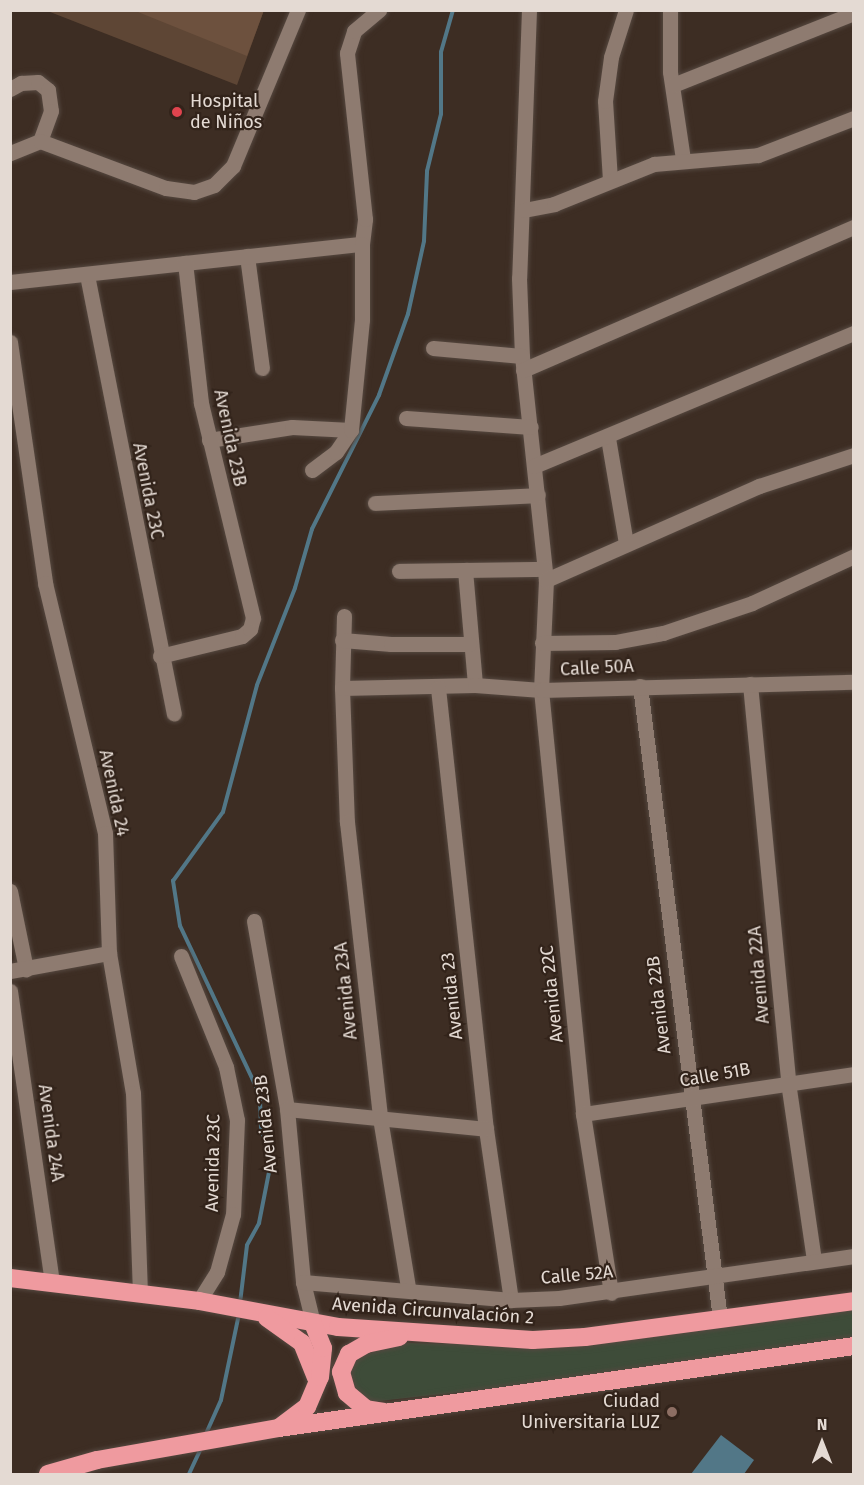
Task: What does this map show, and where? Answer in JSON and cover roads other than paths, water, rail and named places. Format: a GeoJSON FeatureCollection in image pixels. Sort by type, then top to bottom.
{"type":"FeatureCollection","features":[{"type":"Feature","properties":{"kind":"highway","name":"Avenida Circunvalación 2"},"geometry":{"type":"LineString","coordinates":[[12,1277],[199,1301],[246,1312],[313,1323],[415,1333],[560,1340],[854,1301]]}},
{"type":"Feature","properties":{"kind":"highway"},"geometry":{"type":"LineString","coordinates":[[246,1312],[302,1343],[313,1365],[316,1388]]}},
{"type":"Feature","properties":{"kind":"highway"},"geometry":{"type":"LineString","coordinates":[[279,1428],[307,1407],[316,1388],[323,1348],[313,1323]]}},
{"type":"Feature","properties":{"kind":"highway"},"geometry":{"type":"LineString","coordinates":[[395,1414],[366,1409],[348,1393],[341,1371],[349,1354],[366,1344],[415,1333]]}},
{"type":"Feature","properties":{"kind":"highway"},"geometry":{"type":"LineString","coordinates":[[48,1474],[97,1460],[279,1428],[395,1414],[854,1346]]}},
{"type":"Feature","properties":{"kind":"street"},"geometry":{"type":"LineString","coordinates":[[10,153],[40,141],[172,190],[194,192],[214,185],[233,166],[298,10]]}},
{"type":"Feature","properties":{"kind":"street"},"geometry":{"type":"LineString","coordinates":[[312,470],[336,452],[351,430],[362,320],[362,244],[365,219],[347,53],[354,31],[379,10]]}},
{"type":"Feature","properties":{"kind":"street","name":"Avenida 22C"},"geometry":{"type":"LineString","coordinates":[[529,10],[524,210],[519,278],[522,363],[531,427],[545,575],[541,690],[584,1114],[611,1293]]}},
{"type":"Feature","properties":{"kind":"street"},"geometry":{"type":"LineString","coordinates":[[610,180],[605,101],[611,57],[626,10]]}},
{"type":"Feature","properties":{"kind":"street"},"geometry":{"type":"LineString","coordinates":[[670,10],[670,72],[674,86],[683,159]]}},
{"type":"Feature","properties":{"kind":"street"},"geometry":{"type":"LineString","coordinates":[[674,86],[854,13]]}},
{"type":"Feature","properties":{"kind":"street"},"geometry":{"type":"LineString","coordinates":[[11,89],[30,80],[48,90],[51,111],[40,141]]}},
{"type":"Feature","properties":{"kind":"street"},"geometry":{"type":"LineString","coordinates":[[524,210],[554,204],[654,164],[683,159],[758,155],[854,118]]}},
{"type":"Feature","properties":{"kind":"street"},"geometry":{"type":"LineString","coordinates":[[433,348],[522,363],[854,227]]}},
{"type":"Feature","properties":{"kind":"street"},"geometry":{"type":"LineString","coordinates":[[10,282],[362,244]]}},
{"type":"Feature","properties":{"kind":"street"},"geometry":{"type":"LineString","coordinates":[[247,256],[262,368]]}},
{"type":"Feature","properties":{"kind":"street","name":"Avenida 23B"},"geometry":{"type":"LineString","coordinates":[[160,656],[242,636],[250,629],[253,618],[209,440],[185,263]]}},
{"type":"Feature","properties":{"kind":"street","name":"Avenida 23C"},"geometry":{"type":"LineString","coordinates":[[87,275],[160,656],[174,713]]}},
{"type":"Feature","properties":{"kind":"street"},"geometry":{"type":"LineString","coordinates":[[534,466],[608,438],[854,333]]}},
{"type":"Feature","properties":{"kind":"street","name":"Avenida 24"},"geometry":{"type":"LineString","coordinates":[[10,342],[45,583],[105,833],[109,953],[133,1093],[140,1293]]}},
{"type":"Feature","properties":{"kind":"street"},"geometry":{"type":"LineString","coordinates":[[406,417],[531,427]]}},
{"type":"Feature","properties":{"kind":"street"},"geometry":{"type":"LineString","coordinates":[[209,440],[292,427],[351,430]]}},
{"type":"Feature","properties":{"kind":"street"},"geometry":{"type":"LineString","coordinates":[[608,438],[626,543]]}},
{"type":"Feature","properties":{"kind":"street"},"geometry":{"type":"LineString","coordinates":[[399,572],[465,570],[545,575],[759,486],[854,455]]}},
{"type":"Feature","properties":{"kind":"street"},"geometry":{"type":"LineString","coordinates":[[375,503],[538,495]]}},
{"type":"Feature","properties":{"kind":"street"},"geometry":{"type":"LineString","coordinates":[[542,643],[615,642],[663,633],[752,603],[854,556]]}},
{"type":"Feature","properties":{"kind":"street"},"geometry":{"type":"LineString","coordinates":[[465,570],[469,644],[475,686]]}},
{"type":"Feature","properties":{"kind":"street","name":"Avenida 23A"},"geometry":{"type":"LineString","coordinates":[[344,616],[342,688],[347,822],[380,1118],[408,1288]]}},
{"type":"Feature","properties":{"kind":"street"},"geometry":{"type":"LineString","coordinates":[[342,640],[391,644],[469,644]]}},
{"type":"Feature","properties":{"kind":"street","name":"Calle 50A"},"geometry":{"type":"LineString","coordinates":[[342,688],[475,686],[541,690],[854,682]]}},
{"type":"Feature","properties":{"kind":"street","name":"Avenida 22A"},"geometry":{"type":"LineString","coordinates":[[750,684],[788,1082],[814,1261]]}},
{"type":"Feature","properties":{"kind":"street","name":"Avenida 22B"},"geometry":{"type":"LineString","coordinates":[[640,686],[712,1275],[720,1318]]}},
{"type":"Feature","properties":{"kind":"street","name":"Avenida 23"},"geometry":{"type":"LineString","coordinates":[[438,687],[486,1129],[511,1300]]}},
{"type":"Feature","properties":{"kind":"street"},"geometry":{"type":"LineString","coordinates":[[10,891],[18,970],[109,953]]}},
{"type":"Feature","properties":{"kind":"street","name":"Avenida 23B"},"geometry":{"type":"LineString","coordinates":[[254,921],[287,1109],[303,1282],[313,1323]]}},
{"type":"Feature","properties":{"kind":"street","name":"Avenida 23C"},"geometry":{"type":"LineString","coordinates":[[181,956],[226,1067],[237,1120],[233,1214],[217,1272],[199,1301]]}},
{"type":"Feature","properties":{"kind":"street","name":"Avenida 24A"},"geometry":{"type":"LineString","coordinates":[[10,991],[52,1281]]}},
{"type":"Feature","properties":{"kind":"street","name":"Calle 51B"},"geometry":{"type":"LineString","coordinates":[[584,1114],[854,1074]]}},
{"type":"Feature","properties":{"kind":"street"},"geometry":{"type":"LineString","coordinates":[[287,1109],[486,1129]]}},
{"type":"Feature","properties":{"kind":"street","name":"Calle 52A"},"geometry":{"type":"LineString","coordinates":[[303,1282],[408,1288],[511,1300],[611,1293],[712,1275],[854,1256]]}},
{"type":"Feature","properties":{"kind":"water"},"geometry":{"type":"Polygon","coordinates":[[[721,1435],[754,1460],[744,1474],[691,1474],[721,1435]]]}},
{"type":"Feature","properties":{"kind":"waterway"},"geometry":{"type":"LineString","coordinates":[[240,1303],[247,1245],[259,1223],[271,1162],[261,1128],[260,1095],[180,926],[173,881],[223,812],[257,685],[295,588],[312,529],[379,395],[408,314],[424,241],[427,171],[441,114],[441,52],[453,10]]}},
{"type":"Feature","properties":{"kind":"waterway"},"geometry":{"type":"LineString","coordinates":[[205,1436],[221,1400],[239,1314]]}},
{"type":"Feature","properties":{"kind":"waterway"},"geometry":{"type":"LineString","coordinates":[[189,1474],[202,1446]]}},
{"type":"Feature","properties":{"kind":"place","name":"Hospital de Niños"},"geometry":{"type":"Point","coordinates":[177,112]}},
{"type":"Feature","properties":{"kind":"place","name":"Ciudad Universitaria LUZ"},"geometry":{"type":"Point","coordinates":[672,1412]}}]}
